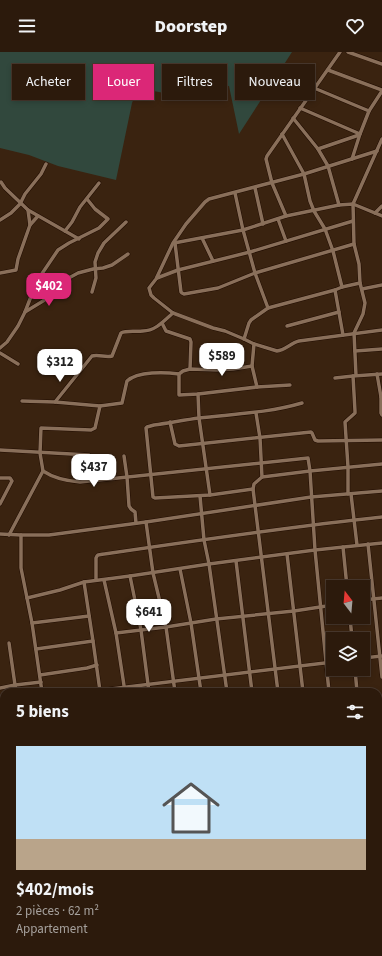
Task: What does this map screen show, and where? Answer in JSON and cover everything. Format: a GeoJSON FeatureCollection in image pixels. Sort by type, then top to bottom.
{"type":"FeatureCollection","features":[{"type":"Feature","properties":{"kind":"street"},"geometry":{"type":"LineString","coordinates":[[315,87],[340,52]]}},
{"type":"Feature","properties":{"kind":"street"},"geometry":{"type":"LineString","coordinates":[[348,52],[382,64]]}},
{"type":"Feature","properties":{"kind":"street"},"geometry":{"type":"LineString","coordinates":[[328,70],[382,90],[369,111],[359,134],[352,159]]}},
{"type":"Feature","properties":{"kind":"street"},"geometry":{"type":"LineString","coordinates":[[315,88],[369,111]]}},
{"type":"Feature","properties":{"kind":"street"},"geometry":{"type":"LineString","coordinates":[[286,216],[272,183],[266,158],[306,100]]}},
{"type":"Feature","properties":{"kind":"street"},"geometry":{"type":"LineString","coordinates":[[300,108],[359,134]]}},
{"type":"Feature","properties":{"kind":"street"},"geometry":{"type":"LineString","coordinates":[[293,118],[318,149],[328,166],[339,206]]}},
{"type":"Feature","properties":{"kind":"street"},"geometry":{"type":"LineString","coordinates":[[282,134],[304,174],[310,201],[325,229],[333,251],[342,287]]}},
{"type":"Feature","properties":{"kind":"street"},"geometry":{"type":"LineString","coordinates":[[318,149],[359,134]]}},
{"type":"Feature","properties":{"kind":"street"},"geometry":{"type":"LineString","coordinates":[[357,545],[349,494],[345,422],[355,411],[354,333],[363,314],[365,303],[360,283],[359,264],[354,244],[353,204],[382,139]]}},
{"type":"Feature","properties":{"kind":"street"},"geometry":{"type":"LineString","coordinates":[[377,151],[304,174],[209,199],[186,224],[149,288],[151,295],[173,313],[244,338],[254,344],[277,351],[280,351],[299,340],[382,330]]}},
{"type":"Feature","properties":{"kind":"street"},"geometry":{"type":"LineString","coordinates":[[0,220],[11,213],[20,204],[26,192],[41,174],[46,164]]}},
{"type":"Feature","properties":{"kind":"street"},"geometry":{"type":"LineString","coordinates":[[1,182],[20,204],[28,210],[79,239]]}},
{"type":"Feature","properties":{"kind":"street"},"geometry":{"type":"LineString","coordinates":[[65,231],[72,222],[80,206],[99,183]]}},
{"type":"Feature","properties":{"kind":"street"},"geometry":{"type":"LineString","coordinates":[[255,188],[263,224]]}},
{"type":"Feature","properties":{"kind":"street"},"geometry":{"type":"LineString","coordinates":[[235,193],[243,230],[255,273],[268,308]]}},
{"type":"Feature","properties":{"kind":"street"},"geometry":{"type":"LineString","coordinates":[[0,348],[13,334],[25,312],[37,281],[58,250],[99,228],[108,219],[95,209],[87,199]]}},
{"type":"Feature","properties":{"kind":"street"},"geometry":{"type":"LineString","coordinates":[[174,243],[243,230],[286,216],[353,204],[382,216]]}},
{"type":"Feature","properties":{"kind":"street"},"geometry":{"type":"LineString","coordinates":[[375,213],[382,206]]}},
{"type":"Feature","properties":{"kind":"street"},"geometry":{"type":"LineString","coordinates":[[28,210],[30,225]]}},
{"type":"Feature","properties":{"kind":"street"},"geometry":{"type":"LineString","coordinates":[[0,272],[16,270],[18,259],[30,225],[38,216]]}},
{"type":"Feature","properties":{"kind":"street"},"geometry":{"type":"LineString","coordinates":[[278,219],[286,241]]}},
{"type":"Feature","properties":{"kind":"street"},"geometry":{"type":"LineString","coordinates":[[156,278],[178,270],[250,252],[353,221]]}},
{"type":"Feature","properties":{"kind":"street"},"geometry":{"type":"LineString","coordinates":[[92,292],[96,278],[96,260],[100,250],[113,234],[126,222]]}},
{"type":"Feature","properties":{"kind":"street"},"geometry":{"type":"LineString","coordinates":[[202,238],[213,261]]}},
{"type":"Feature","properties":{"kind":"street"},"geometry":{"type":"LineString","coordinates":[[174,243],[182,294],[218,288],[255,273],[354,244]]}},
{"type":"Feature","properties":{"kind":"street"},"geometry":{"type":"LineString","coordinates":[[25,312],[43,301],[58,285],[67,279],[78,273],[112,265],[128,254]]}},
{"type":"Feature","properties":{"kind":"street"},"geometry":{"type":"LineString","coordinates":[[37,281],[58,285]]}},
{"type":"Feature","properties":{"kind":"street"},"geometry":{"type":"LineString","coordinates":[[244,338],[251,320],[268,308],[360,283]]}},
{"type":"Feature","properties":{"kind":"street"},"geometry":{"type":"LineString","coordinates":[[362,289],[382,286]]}},
{"type":"Feature","properties":{"kind":"street"},"geometry":{"type":"LineString","coordinates":[[334,290],[344,335]]}},
{"type":"Feature","properties":{"kind":"street"},"geometry":{"type":"LineString","coordinates":[[287,326],[339,312]]}},
{"type":"Feature","properties":{"kind":"street"},"geometry":{"type":"LineString","coordinates":[[55,402],[92,356],[112,356],[121,333],[125,331],[148,330],[162,323],[173,313]]}},
{"type":"Feature","properties":{"kind":"street"},"geometry":{"type":"LineString","coordinates":[[162,323],[166,330],[190,339],[190,369]]}},
{"type":"Feature","properties":{"kind":"street"},"geometry":{"type":"LineString","coordinates":[[254,344],[252,366],[257,387]]}},
{"type":"Feature","properties":{"kind":"street"},"geometry":{"type":"LineString","coordinates":[[355,351],[382,349]]}},
{"type":"Feature","properties":{"kind":"street"},"geometry":{"type":"LineString","coordinates":[[0,353],[18,364]]}},
{"type":"Feature","properties":{"kind":"street"},"geometry":{"type":"LineString","coordinates":[[22,401],[100,406],[122,403],[127,380],[132,377],[165,372],[179,374],[190,369],[225,369],[252,366]]}},
{"type":"Feature","properties":{"kind":"street"},"geometry":{"type":"LineString","coordinates":[[179,374],[179,395],[290,385]]}},
{"type":"Feature","properties":{"kind":"street"},"geometry":{"type":"LineString","coordinates":[[377,374],[382,415]]}},
{"type":"Feature","properties":{"kind":"street"},"geometry":{"type":"LineString","coordinates":[[335,378],[354,375],[382,374]]}},
{"type":"Feature","properties":{"kind":"street"},"geometry":{"type":"LineString","coordinates":[[198,394],[199,418],[210,495]]}},
{"type":"Feature","properties":{"kind":"street"},"geometry":{"type":"LineString","coordinates":[[253,489],[200,496],[154,498],[152,496],[146,428],[170,422],[199,418],[256,413],[302,403]]}},
{"type":"Feature","properties":{"kind":"street"},"geometry":{"type":"LineString","coordinates":[[9,535],[43,471],[40,453],[41,428],[93,430],[100,406]]}},
{"type":"Feature","properties":{"kind":"street"},"geometry":{"type":"LineString","coordinates":[[256,413],[260,438],[262,478]]}},
{"type":"Feature","properties":{"kind":"street"},"geometry":{"type":"LineString","coordinates":[[170,422],[176,445],[179,446],[311,432],[314,434],[316,441],[382,440]]}},
{"type":"Feature","properties":{"kind":"street"},"geometry":{"type":"LineString","coordinates":[[0,450],[89,455]]}},
{"type":"Feature","properties":{"kind":"street"},"geometry":{"type":"LineString","coordinates":[[124,456],[129,506],[130,509],[135,512],[136,523]]}},
{"type":"Feature","properties":{"kind":"street"},"geometry":{"type":"LineString","coordinates":[[43,471],[50,476],[80,482],[309,459],[315,550],[326,663],[118,688]]}},
{"type":"Feature","properties":{"kind":"street"},"geometry":{"type":"LineString","coordinates":[[277,688],[253,489],[254,484],[262,478],[310,471],[382,464]]}},
{"type":"Feature","properties":{"kind":"street"},"geometry":{"type":"LineString","coordinates":[[0,478],[10,478],[12,482],[2,496],[0,504]]}},
{"type":"Feature","properties":{"kind":"street"},"geometry":{"type":"LineString","coordinates":[[0,534],[49,535],[311,497],[382,491]]}},
{"type":"Feature","properties":{"kind":"street"},"geometry":{"type":"LineString","coordinates":[[200,496],[204,540],[209,564],[227,688]]}},
{"type":"Feature","properties":{"kind":"street"},"geometry":{"type":"LineString","coordinates":[[96,580],[97,556],[149,547],[313,524],[382,517]]}},
{"type":"Feature","properties":{"kind":"street"},"geometry":{"type":"LineString","coordinates":[[146,522],[153,573],[166,627],[175,688]]}},
{"type":"Feature","properties":{"kind":"street"},"geometry":{"type":"LineString","coordinates":[[21,535],[21,568],[32,623],[42,688]]}},
{"type":"Feature","properties":{"kind":"street"},"geometry":{"type":"LineString","coordinates":[[27,598],[96,580],[315,550],[382,543]]}},
{"type":"Feature","properties":{"kind":"street"},"geometry":{"type":"LineString","coordinates":[[368,544],[381,656],[382,677]]}},
{"type":"Feature","properties":{"kind":"street"},"geometry":{"type":"LineString","coordinates":[[343,547],[346,580]]}},
{"type":"Feature","properties":{"kind":"street"},"geometry":{"type":"LineString","coordinates":[[287,554],[303,688]]}},
{"type":"Feature","properties":{"kind":"street"},"geometry":{"type":"LineString","coordinates":[[236,561],[251,688]]}},
{"type":"Feature","properties":{"kind":"street"},"geometry":{"type":"LineString","coordinates":[[180,569],[191,623],[200,688]]}},
{"type":"Feature","properties":{"kind":"street"},"geometry":{"type":"LineString","coordinates":[[130,576],[141,630],[148,688]]}},
{"type":"Feature","properties":{"kind":"street"},"geometry":{"type":"LineString","coordinates":[[104,580],[116,633],[124,687]]}},
{"type":"Feature","properties":{"kind":"street"},"geometry":{"type":"LineString","coordinates":[[84,582],[100,688]]}},
{"type":"Feature","properties":{"kind":"street"},"geometry":{"type":"LineString","coordinates":[[370,599],[382,598]]}},
{"type":"Feature","properties":{"kind":"street"},"geometry":{"type":"LineString","coordinates":[[116,633],[216,619],[326,606]]}},
{"type":"Feature","properties":{"kind":"street"},"geometry":{"type":"LineString","coordinates":[[32,623],[89,616]]}},
{"type":"Feature","properties":{"kind":"street"},"geometry":{"type":"LineString","coordinates":[[36,649],[93,641]]}},
{"type":"Feature","properties":{"kind":"street"},"geometry":{"type":"LineString","coordinates":[[9,644],[15,688]]}},
{"type":"Feature","properties":{"kind":"street"},"geometry":{"type":"LineString","coordinates":[[370,657],[381,656]]}},
{"type":"Feature","properties":{"kind":"street"},"geometry":{"type":"LineString","coordinates":[[40,675],[97,666]]}},
{"type":"Feature","properties":{"kind":"street"},"geometry":{"type":"LineString","coordinates":[[327,676],[329,688]]}},
{"type":"Feature","properties":{"kind":"street"},"geometry":{"type":"LineString","coordinates":[[356,676],[357,688]]}},
{"type":"Feature","properties":{"kind":"street"},"geometry":{"type":"LineString","coordinates":[[0,688],[41,682]]}},
{"type":"Feature","properties":{"kind":"green space"},"geometry":{"type":"Polygon","coordinates":[[[0,52],[292,52],[284,64],[235,64],[235,100],[261,100],[239,134],[229,86],[227,86],[227,64],[162,64],[162,93],[154,91],[154,64],[93,64],[93,100],[133,100],[116,180],[58,166],[29,155],[0,148],[0,52]]]}}]}
